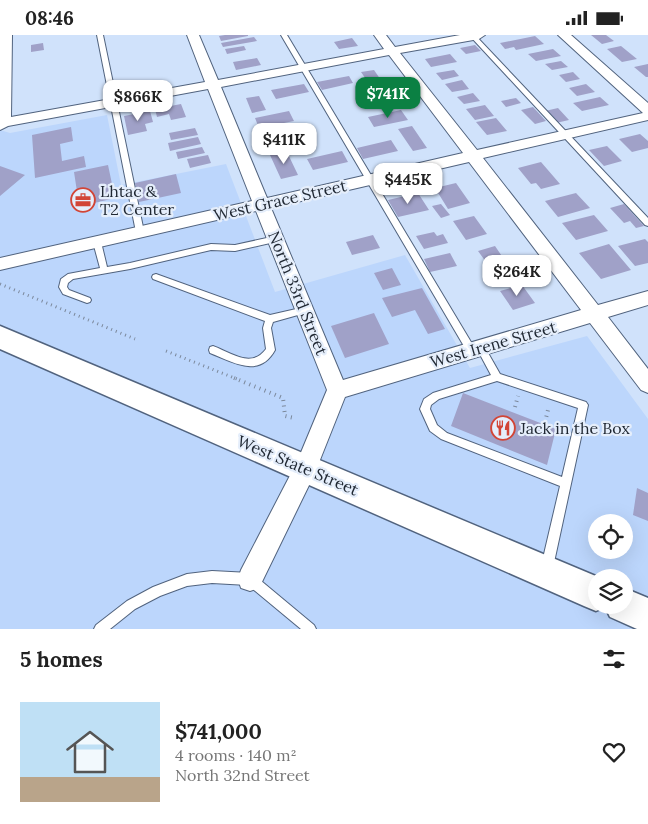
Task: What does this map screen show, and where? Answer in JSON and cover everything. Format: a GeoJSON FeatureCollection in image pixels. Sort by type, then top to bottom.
{"type":"FeatureCollection","features":[{"type":"Feature","properties":{"kind":"main road","name":"West State Street"},"geometry":{"type":"LineString","coordinates":[[0,337],[588,590]]}},
{"type":"Feature","properties":{"kind":"main road"},"geometry":{"type":"LineString","coordinates":[[633,610],[648,616]]}},
{"type":"Feature","properties":{"kind":"street"},"geometry":{"type":"LineString","coordinates":[[6,35],[1,124],[475,35]]}},
{"type":"Feature","properties":{"kind":"street","name":"North 33rd Street"},"geometry":{"type":"LineString","coordinates":[[193,35],[337,390]]}},
{"type":"Feature","properties":{"kind":"street"},"geometry":{"type":"LineString","coordinates":[[380,35],[648,385]]}},
{"type":"Feature","properties":{"kind":"street"},"geometry":{"type":"LineString","coordinates":[[564,35],[648,110]]}},
{"type":"Feature","properties":{"kind":"street","name":"West Grace Street"},"geometry":{"type":"LineString","coordinates":[[0,264],[648,116]]}},
{"type":"Feature","properties":{"kind":"street","name":"West Irene Street"},"geometry":{"type":"LineString","coordinates":[[337,390],[648,298]]}},
{"type":"Feature","properties":{"kind":"street"},"geometry":{"type":"LineString","coordinates":[[250,579],[306,469],[337,390]]}},
{"type":"Feature","properties":{"kind":"lane"},"geometry":{"type":"LineString","coordinates":[[100,35],[140,232]]}},
{"type":"Feature","properties":{"kind":"lane"},"geometry":{"type":"LineString","coordinates":[[284,35],[370,180],[476,349],[497,377],[582,405],[546,572]]}},
{"type":"Feature","properties":{"kind":"lane"},"geometry":{"type":"LineString","coordinates":[[475,35],[648,223]]}},
{"type":"Feature","properties":{"kind":"lane"},"geometry":{"type":"LineString","coordinates":[[87,300],[66,292],[63,287],[64,281],[71,276],[130,266],[211,247],[235,248],[276,239]]}},
{"type":"Feature","properties":{"kind":"lane"},"geometry":{"type":"LineString","coordinates":[[98,242],[104,269]]}},
{"type":"Feature","properties":{"kind":"lane"},"geometry":{"type":"LineString","coordinates":[[156,277],[270,319],[305,310]]}},
{"type":"Feature","properties":{"kind":"lane"},"geometry":{"type":"LineString","coordinates":[[213,350],[250,364],[259,363],[272,350],[267,328],[270,319]]}},
{"type":"Feature","properties":{"kind":"lane"},"geometry":{"type":"LineString","coordinates":[[497,377],[436,396],[427,402],[425,409],[433,427],[444,436],[566,483]]}},
{"type":"Feature","properties":{"kind":"lane"},"geometry":{"type":"LineString","coordinates":[[100,629],[131,605],[157,591],[187,580],[212,577],[250,579],[310,629]]}},
{"type":"Feature","properties":{"kind":"path"},"geometry":{"type":"LineString","coordinates":[[0,285],[135,339]]}},
{"type":"Feature","properties":{"kind":"path"},"geometry":{"type":"LineString","coordinates":[[166,351],[283,398],[285,416],[294,418]]}},
{"type":"Feature","properties":{"kind":"shaded area"},"geometry":{"type":"Polygon","coordinates":[[[107,115],[121,185],[226,164],[275,292],[405,255],[470,368],[587,336],[648,419],[648,629],[0,629],[0,130],[10,133],[107,115]]]}},
{"type":"Feature","properties":{"kind":"building"},"geometry":{"type":"Polygon","coordinates":[[[591,35],[606,35],[614,41],[602,44],[591,35]]]}},
{"type":"Feature","properties":{"kind":"building"},"geometry":{"type":"Polygon","coordinates":[[[219,36],[248,36],[221,41],[219,36]]]}},
{"type":"Feature","properties":{"kind":"building"},"geometry":{"type":"Polygon","coordinates":[[[535,36],[544,44],[516,50],[514,47],[505,49],[500,43],[535,36]]]}},
{"type":"Feature","properties":{"kind":"building"},"geometry":{"type":"Polygon","coordinates":[[[254,37],[257,41],[223,47],[221,43],[254,37]]]}},
{"type":"Feature","properties":{"kind":"building"},"geometry":{"type":"Polygon","coordinates":[[[352,38],[358,46],[339,49],[334,42],[352,38]]]}},
{"type":"Feature","properties":{"kind":"building"},"geometry":{"type":"Polygon","coordinates":[[[43,43],[44,50],[31,52],[31,45],[43,43]]]}},
{"type":"Feature","properties":{"kind":"building"},"geometry":{"type":"Polygon","coordinates":[[[475,45],[481,51],[466,54],[460,48],[475,45]]]}},
{"type":"Feature","properties":{"kind":"building"},"geometry":{"type":"Polygon","coordinates":[[[244,46],[246,50],[227,54],[225,49],[244,46]]]}},
{"type":"Feature","properties":{"kind":"building"},"geometry":{"type":"Polygon","coordinates":[[[621,46],[637,59],[622,62],[607,49],[621,46]]]}},
{"type":"Feature","properties":{"kind":"building"},"geometry":{"type":"Polygon","coordinates":[[[553,49],[561,56],[536,61],[528,54],[553,49]]]}},
{"type":"Feature","properties":{"kind":"building"},"geometry":{"type":"Polygon","coordinates":[[[450,54],[457,62],[431,67],[425,59],[450,54]]]}},
{"type":"Feature","properties":{"kind":"building"},"geometry":{"type":"Polygon","coordinates":[[[257,58],[261,65],[236,70],[233,62],[257,58]]]}},
{"type":"Feature","properties":{"kind":"building"},"geometry":{"type":"Polygon","coordinates":[[[561,61],[568,67],[552,70],[545,64],[561,61]]]}},
{"type":"Feature","properties":{"kind":"building"},"geometry":{"type":"Polygon","coordinates":[[[648,64],[648,77],[634,67],[648,64]]]}},
{"type":"Feature","properties":{"kind":"building"},"geometry":{"type":"Polygon","coordinates":[[[374,70],[385,86],[372,88],[361,72],[374,70]]]}},
{"type":"Feature","properties":{"kind":"building"},"geometry":{"type":"Polygon","coordinates":[[[454,70],[459,76],[442,80],[436,73],[454,70]]]}},
{"type":"Feature","properties":{"kind":"building"},"geometry":{"type":"Polygon","coordinates":[[[573,72],[580,79],[566,82],[559,75],[573,72]]]}},
{"type":"Feature","properties":{"kind":"building"},"geometry":{"type":"Polygon","coordinates":[[[349,76],[353,83],[322,90],[317,82],[349,76]]]}},
{"type":"Feature","properties":{"kind":"building"},"geometry":{"type":"Polygon","coordinates":[[[462,80],[469,89],[452,92],[445,84],[462,80]]]}},
{"type":"Feature","properties":{"kind":"building"},"geometry":{"type":"Polygon","coordinates":[[[304,84],[309,92],[276,99],[271,90],[304,84]]]}},
{"type":"Feature","properties":{"kind":"building"},"geometry":{"type":"Polygon","coordinates":[[[586,84],[595,92],[577,96],[569,88],[586,84]]]}},
{"type":"Feature","properties":{"kind":"building"},"geometry":{"type":"Polygon","coordinates":[[[389,91],[395,100],[362,107],[356,98],[389,91]]]}},
{"type":"Feature","properties":{"kind":"building"},"geometry":{"type":"Polygon","coordinates":[[[473,93],[480,101],[464,104],[457,97],[473,93]]]}},
{"type":"Feature","properties":{"kind":"building"},"geometry":{"type":"Polygon","coordinates":[[[259,96],[266,110],[252,113],[246,98],[259,96]]]}},
{"type":"Feature","properties":{"kind":"building"},"geometry":{"type":"Polygon","coordinates":[[[600,97],[609,105],[582,111],[573,103],[600,97]]]}},
{"type":"Feature","properties":{"kind":"building"},"geometry":{"type":"Polygon","coordinates":[[[516,98],[521,103],[506,107],[501,101],[516,98]]]}},
{"type":"Feature","properties":{"kind":"building"},"geometry":{"type":"Polygon","coordinates":[[[181,104],[186,117],[171,120],[169,114],[157,117],[155,109],[181,104]]]}},
{"type":"Feature","properties":{"kind":"building"},"geometry":{"type":"Polygon","coordinates":[[[485,105],[494,116],[475,120],[466,109],[485,105]]]}},
{"type":"Feature","properties":{"kind":"building"},"geometry":{"type":"Polygon","coordinates":[[[533,107],[546,121],[535,124],[521,110],[533,107]]]}},
{"type":"Feature","properties":{"kind":"building"},"geometry":{"type":"Polygon","coordinates":[[[558,108],[569,120],[556,123],[545,111],[558,108]]]}},
{"type":"Feature","properties":{"kind":"building"},"geometry":{"type":"Polygon","coordinates":[[[401,110],[408,120],[374,127],[368,117],[401,110]]]}},
{"type":"Feature","properties":{"kind":"building"},"geometry":{"type":"Polygon","coordinates":[[[150,111],[153,122],[145,124],[147,131],[128,135],[124,116],[150,111]]]}},
{"type":"Feature","properties":{"kind":"building"},"geometry":{"type":"Polygon","coordinates":[[[289,111],[294,121],[259,128],[255,118],[289,111]]]}},
{"type":"Feature","properties":{"kind":"building"},"geometry":{"type":"Polygon","coordinates":[[[496,118],[507,131],[487,135],[476,122],[496,118]]]}},
{"type":"Feature","properties":{"kind":"building"},"geometry":{"type":"Polygon","coordinates":[[[412,126],[427,148],[413,151],[398,129],[412,126]]]}},
{"type":"Feature","properties":{"kind":"building"},"geometry":{"type":"Polygon","coordinates":[[[71,127],[73,141],[60,144],[62,161],[84,156],[86,167],[35,178],[32,135],[71,127]]]}},
{"type":"Feature","properties":{"kind":"building"},"geometry":{"type":"Polygon","coordinates":[[[195,128],[198,135],[171,140],[169,133],[195,128]]]}},
{"type":"Feature","properties":{"kind":"building"},"geometry":{"type":"Polygon","coordinates":[[[298,132],[303,141],[269,149],[264,139],[298,132]]]}},
{"type":"Feature","properties":{"kind":"building"},"geometry":{"type":"Polygon","coordinates":[[[640,134],[648,141],[648,148],[632,152],[619,139],[640,134]]]}},
{"type":"Feature","properties":{"kind":"building"},"geometry":{"type":"Polygon","coordinates":[[[198,137],[201,144],[170,151],[168,143],[198,137]]]}},
{"type":"Feature","properties":{"kind":"building"},"geometry":{"type":"Polygon","coordinates":[[[391,140],[398,151],[363,159],[357,148],[391,140]]]}},
{"type":"Feature","properties":{"kind":"building"},"geometry":{"type":"Polygon","coordinates":[[[607,146],[622,161],[604,166],[589,150],[607,146]]]}},
{"type":"Feature","properties":{"kind":"building"},"geometry":{"type":"Polygon","coordinates":[[[202,147],[205,153],[178,159],[176,152],[202,147]]]}},
{"type":"Feature","properties":{"kind":"building"},"geometry":{"type":"Polygon","coordinates":[[[342,151],[348,162],[313,170],[307,159],[342,151]]]}},
{"type":"Feature","properties":{"kind":"building"},"geometry":{"type":"Polygon","coordinates":[[[287,152],[298,175],[281,179],[270,155],[287,152]]]}},
{"type":"Feature","properties":{"kind":"building"},"geometry":{"type":"Polygon","coordinates":[[[208,155],[211,163],[190,168],[187,159],[208,155]]]}},
{"type":"Feature","properties":{"kind":"building"},"geometry":{"type":"Polygon","coordinates":[[[541,162],[560,184],[541,189],[536,183],[531,184],[518,168],[541,162]]]}},
{"type":"Feature","properties":{"kind":"building"},"geometry":{"type":"Polygon","coordinates":[[[108,165],[115,198],[90,204],[88,196],[78,198],[74,172],[108,165]]]}},
{"type":"Feature","properties":{"kind":"building"},"geometry":{"type":"Polygon","coordinates":[[[0,166],[25,175],[0,196],[0,166]]]}},
{"type":"Feature","properties":{"kind":"building"},"geometry":{"type":"Polygon","coordinates":[[[176,174],[181,193],[139,202],[135,183],[176,174]]]}},
{"type":"Feature","properties":{"kind":"building"},"geometry":{"type":"Polygon","coordinates":[[[456,183],[470,203],[448,209],[435,188],[456,183]]]}},
{"type":"Feature","properties":{"kind":"building"},"geometry":{"type":"Polygon","coordinates":[[[418,193],[429,210],[398,217],[388,200],[418,193]]]}},
{"type":"Feature","properties":{"kind":"building"},"geometry":{"type":"Polygon","coordinates":[[[576,193],[590,208],[558,217],[545,201],[576,193]]]}},
{"type":"Feature","properties":{"kind":"building"},"geometry":{"type":"Polygon","coordinates":[[[441,204],[450,215],[441,218],[432,206],[441,204]]]}},
{"type":"Feature","properties":{"kind":"building"},"geometry":{"type":"Polygon","coordinates":[[[624,204],[644,226],[636,228],[630,221],[624,223],[610,208],[624,204]]]}},
{"type":"Feature","properties":{"kind":"building"},"geometry":{"type":"Polygon","coordinates":[[[594,215],[608,231],[576,240],[562,223],[594,215]]]}},
{"type":"Feature","properties":{"kind":"building"},"geometry":{"type":"Polygon","coordinates":[[[474,216],[487,234],[466,240],[453,221],[474,216]]]}},
{"type":"Feature","properties":{"kind":"building"},"geometry":{"type":"Polygon","coordinates":[[[434,232],[437,236],[443,234],[448,243],[424,249],[416,236],[434,232]]]}},
{"type":"Feature","properties":{"kind":"building"},"geometry":{"type":"Polygon","coordinates":[[[373,235],[380,248],[352,255],[346,242],[373,235]]]}},
{"type":"Feature","properties":{"kind":"building"},"geometry":{"type":"Polygon","coordinates":[[[645,239],[648,242],[648,263],[635,266],[618,246],[645,239]]]}},
{"type":"Feature","properties":{"kind":"building"},"geometry":{"type":"Polygon","coordinates":[[[609,244],[631,270],[601,279],[579,253],[609,244]]]}},
{"type":"Feature","properties":{"kind":"building"},"geometry":{"type":"Polygon","coordinates":[[[495,246],[510,268],[501,271],[507,280],[493,284],[488,275],[494,273],[478,251],[495,246]]]}},
{"type":"Feature","properties":{"kind":"building"},"geometry":{"type":"Polygon","coordinates":[[[450,253],[457,266],[430,272],[424,259],[450,253]]]}},
{"type":"Feature","properties":{"kind":"building"},"geometry":{"type":"Polygon","coordinates":[[[392,268],[401,285],[383,290],[374,273],[392,268]]]}},
{"type":"Feature","properties":{"kind":"building"},"geometry":{"type":"Polygon","coordinates":[[[522,285],[535,303],[513,310],[500,291],[522,285]]]}},
{"type":"Feature","properties":{"kind":"building"},"geometry":{"type":"Polygon","coordinates":[[[422,288],[445,329],[428,334],[415,310],[392,317],[382,298],[422,288]]]}},
{"type":"Feature","properties":{"kind":"building"},"geometry":{"type":"Polygon","coordinates":[[[374,313],[389,344],[345,358],[331,326],[374,313]]]}},
{"type":"Feature","properties":{"kind":"building","name":"Jack in the Box"},"geometry":{"type":"Polygon","coordinates":[[[463,393],[556,429],[547,465],[451,426],[463,393]]]}},
{"type":"Feature","properties":{"kind":"building"},"geometry":{"type":"Polygon","coordinates":[[[637,488],[648,493],[648,521],[633,515],[637,488]]]}},
{"type":"Feature","properties":{"kind":"place","name":"Lhtac & T2 Center"},"geometry":{"type":"Point","coordinates":[83,200]}},
{"type":"Feature","properties":{"kind":"place","name":"Jack in the Box"},"geometry":{"type":"Point","coordinates":[503,428]}}]}
